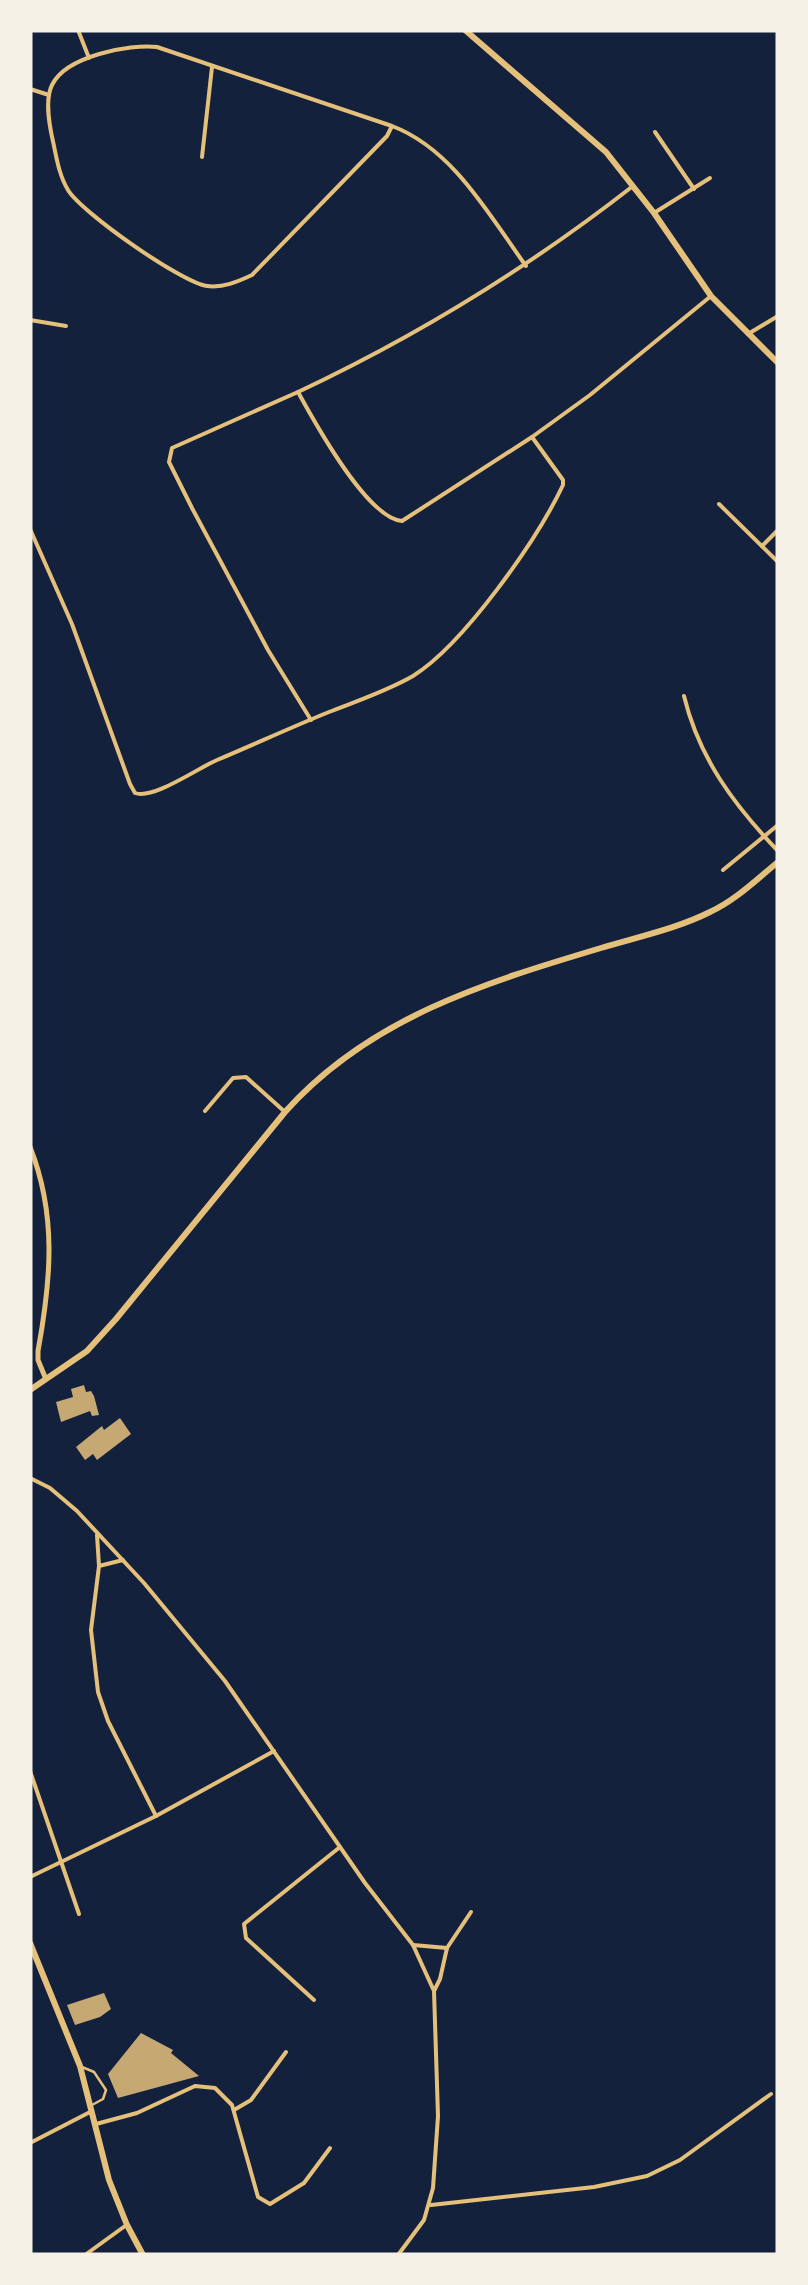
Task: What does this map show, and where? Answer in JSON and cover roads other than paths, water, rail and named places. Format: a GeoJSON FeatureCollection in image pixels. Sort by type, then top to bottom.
{"type":"FeatureCollection","features":[{"type":"Feature","properties":{"kind":"main road"},"geometry":{"type":"LineString","coordinates":[[465,30],[588,134],[634,186],[711,296],[778,363]]}},
{"type":"Feature","properties":{"kind":"main road"},"geometry":{"type":"LineString","coordinates":[[30,1390],[86,1351],[116,1319],[285,1112],[330,1067],[412,1014],[513,974],[691,920],[734,898],[778,862]]}},
{"type":"Feature","properties":{"kind":"main road"},"geometry":{"type":"LineString","coordinates":[[30,1943],[80,2066],[109,2180],[144,2255]]}},
{"type":"Feature","properties":{"kind":"street"},"geometry":{"type":"LineString","coordinates":[[78,30],[89,58]]}},
{"type":"Feature","properties":{"kind":"street"},"geometry":{"type":"LineString","coordinates":[[392,126],[387,136],[252,276],[236,283],[207,286],[190,282],[162,264],[75,200],[59,170],[50,95],[58,76],[89,58],[137,45],[157,47],[212,65],[392,126],[412,133],[431,146],[466,184],[526,266]]}},
{"type":"Feature","properties":{"kind":"street"},"geometry":{"type":"LineString","coordinates":[[202,156],[212,65]]}},
{"type":"Feature","properties":{"kind":"street"},"geometry":{"type":"LineString","coordinates":[[30,89],[50,95]]}},
{"type":"Feature","properties":{"kind":"street"},"geometry":{"type":"LineString","coordinates":[[656,132],[694,189]]}},
{"type":"Feature","properties":{"kind":"street"},"geometry":{"type":"LineString","coordinates":[[654,214],[710,178]]}},
{"type":"Feature","properties":{"kind":"street"},"geometry":{"type":"LineString","coordinates":[[311,720],[239,599],[169,454],[178,444],[404,340],[526,266],[634,186]]}},
{"type":"Feature","properties":{"kind":"street"},"geometry":{"type":"LineString","coordinates":[[298,392],[315,423],[376,507],[396,520],[412,515],[590,396],[711,296]]}},
{"type":"Feature","properties":{"kind":"street"},"geometry":{"type":"LineString","coordinates":[[747,335],[778,316]]}},
{"type":"Feature","properties":{"kind":"street"},"geometry":{"type":"LineString","coordinates":[[30,320],[66,326]]}},
{"type":"Feature","properties":{"kind":"street"},"geometry":{"type":"LineString","coordinates":[[30,529],[72,624],[135,793],[148,795],[208,764],[413,676],[436,658],[470,623],[530,542],[562,486],[562,480],[532,436]]}},
{"type":"Feature","properties":{"kind":"street"},"geometry":{"type":"LineString","coordinates":[[719,504],[778,562]]}},
{"type":"Feature","properties":{"kind":"street"},"geometry":{"type":"LineString","coordinates":[[762,546],[778,530]]}},
{"type":"Feature","properties":{"kind":"street"},"geometry":{"type":"LineString","coordinates":[[684,696],[690,721],[714,776],[778,851]]}},
{"type":"Feature","properties":{"kind":"street"},"geometry":{"type":"LineString","coordinates":[[723,870],[778,826]]}},
{"type":"Feature","properties":{"kind":"street"},"geometry":{"type":"LineString","coordinates":[[205,1110],[240,1075],[246,1076],[285,1112]]}},
{"type":"Feature","properties":{"kind":"street"},"geometry":{"type":"LineString","coordinates":[[30,1148],[43,1183],[50,1228],[49,1279],[38,1350],[46,1377]]}},
{"type":"Feature","properties":{"kind":"street"},"geometry":{"type":"LineString","coordinates":[[30,1478],[50,1488],[96,1531],[225,1682],[413,1945],[434,1991],[438,2116],[430,2205],[424,2220],[398,2255]]}},
{"type":"Feature","properties":{"kind":"street"},"geometry":{"type":"LineString","coordinates":[[96,1531],[99,1566],[91,1630],[98,1692],[108,1721],[156,1816]]}},
{"type":"Feature","properties":{"kind":"street"},"geometry":{"type":"LineString","coordinates":[[99,1566],[123,1560]]}},
{"type":"Feature","properties":{"kind":"street"},"geometry":{"type":"LineString","coordinates":[[30,1877],[156,1816],[274,1751]]}},
{"type":"Feature","properties":{"kind":"street"},"geometry":{"type":"LineString","coordinates":[[30,1771],[79,1914]]}},
{"type":"Feature","properties":{"kind":"street"},"geometry":{"type":"LineString","coordinates":[[314,2000],[246,1938],[244,1924],[340,1846]]}},
{"type":"Feature","properties":{"kind":"street"},"geometry":{"type":"LineString","coordinates":[[434,1991],[447,1948],[471,1912]]}},
{"type":"Feature","properties":{"kind":"street"},"geometry":{"type":"LineString","coordinates":[[413,1945],[447,1948]]}},
{"type":"Feature","properties":{"kind":"street"},"geometry":{"type":"LineString","coordinates":[[234,2110],[251,2100],[286,2052]]}},
{"type":"Feature","properties":{"kind":"street"},"geometry":{"type":"LineString","coordinates":[[95,2124],[137,2112],[196,2086],[208,2086],[220,2092],[234,2110],[258,2197],[263,2202],[277,2202],[292,2193],[330,2148]]}},
{"type":"Feature","properties":{"kind":"street"},"geometry":{"type":"LineString","coordinates":[[430,2205],[647,2176],[680,2160],[771,2094]]}},
{"type":"Feature","properties":{"kind":"street"},"geometry":{"type":"LineString","coordinates":[[30,2143],[91,2108]]}},
{"type":"Feature","properties":{"kind":"street"},"geometry":{"type":"LineString","coordinates":[[84,2255],[127,2225]]}},
{"type":"Feature","properties":{"kind":"lane"},"geometry":{"type":"LineString","coordinates":[[80,2066],[94,2072],[106,2090],[103,2099],[91,2108]]}}]}
